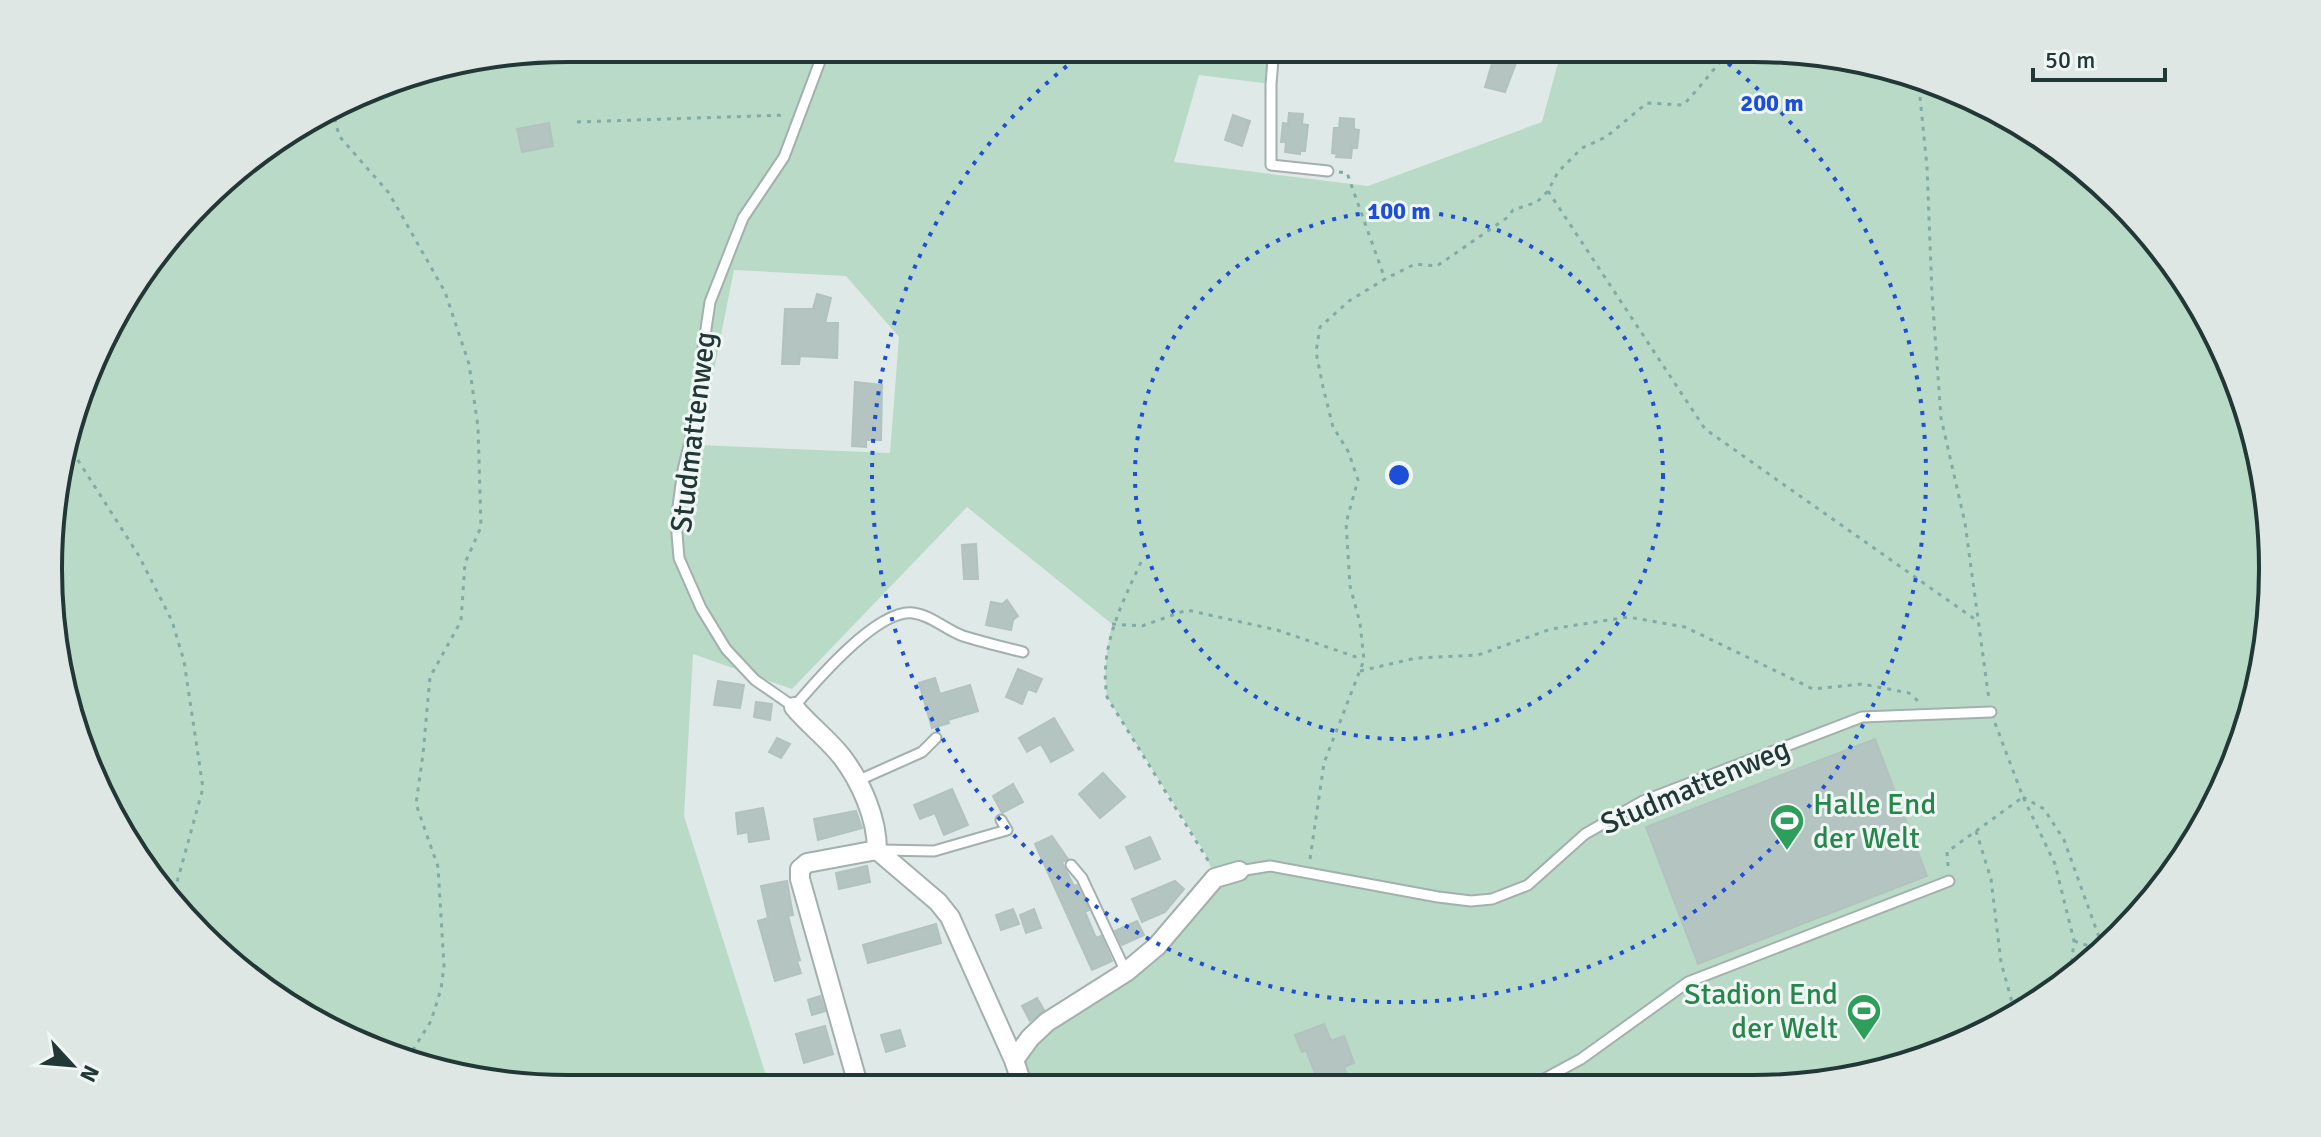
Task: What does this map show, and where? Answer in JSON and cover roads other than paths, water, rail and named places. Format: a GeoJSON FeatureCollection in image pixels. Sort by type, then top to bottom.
{"type":"FeatureCollection","features":[{"type":"Feature","properties":{"kind":"street","name":"Studmattenweg"},"geometry":{"type":"LineString","coordinates":[[794,707],[841,756],[857,781],[872,816],[877,850]]}},
{"type":"Feature","properties":{"kind":"street"},"geometry":{"type":"LineString","coordinates":[[855,1075],[800,879],[800,869],[807,863],[877,850],[938,902],[950,917],[1019,1075]]}},
{"type":"Feature","properties":{"kind":"street","name":"Studmattenweg"},"geometry":{"type":"LineString","coordinates":[[1126,972],[1157,946],[1215,878],[1239,871]]}},
{"type":"Feature","properties":{"kind":"street"},"geometry":{"type":"LineString","coordinates":[[1014,1060],[1047,1022],[1126,972]]}},
{"type":"Feature","properties":{"kind":"lane","name":"Studmattenweg"},"geometry":{"type":"LineString","coordinates":[[794,707],[755,680],[726,649],[701,608],[679,558],[676,521],[683,470],[702,391],[703,349],[710,302],[743,218],[784,157],[819,62]]}},
{"type":"Feature","properties":{"kind":"lane"},"geometry":{"type":"LineString","coordinates":[[1273,62],[1271,165],[1328,171]]}},
{"type":"Feature","properties":{"kind":"lane"},"geometry":{"type":"LineString","coordinates":[[794,707],[831,664],[876,627],[899,613],[914,613],[961,635],[1023,652]]}},
{"type":"Feature","properties":{"kind":"lane","name":"Studmattenweg"},"geometry":{"type":"LineString","coordinates":[[1239,871],[1270,866],[1438,897],[1471,901],[1492,899],[1528,885],[1585,834],[1643,801],[1862,717],[1991,712]]}},
{"type":"Feature","properties":{"kind":"lane"},"geometry":{"type":"LineString","coordinates":[[857,781],[922,752],[936,738]]}},
{"type":"Feature","properties":{"kind":"lane"},"geometry":{"type":"LineString","coordinates":[[877,850],[934,851],[1007,830],[1001,820]]}},
{"type":"Feature","properties":{"kind":"lane"},"geometry":{"type":"LineString","coordinates":[[1071,865],[1082,878],[1126,972]]}},
{"type":"Feature","properties":{"kind":"lane"},"geometry":{"type":"LineString","coordinates":[[1551,1075],[1581,1059],[1688,982],[1949,881]]}},
{"type":"Feature","properties":{"kind":"place","name":"Halle End der Welt"},"geometry":{"type":"Point","coordinates":[1787,852]}},
{"type":"Feature","properties":{"kind":"place","name":"Stadion End der Welt"},"geometry":{"type":"Point","coordinates":[1864,1042]}}]}
